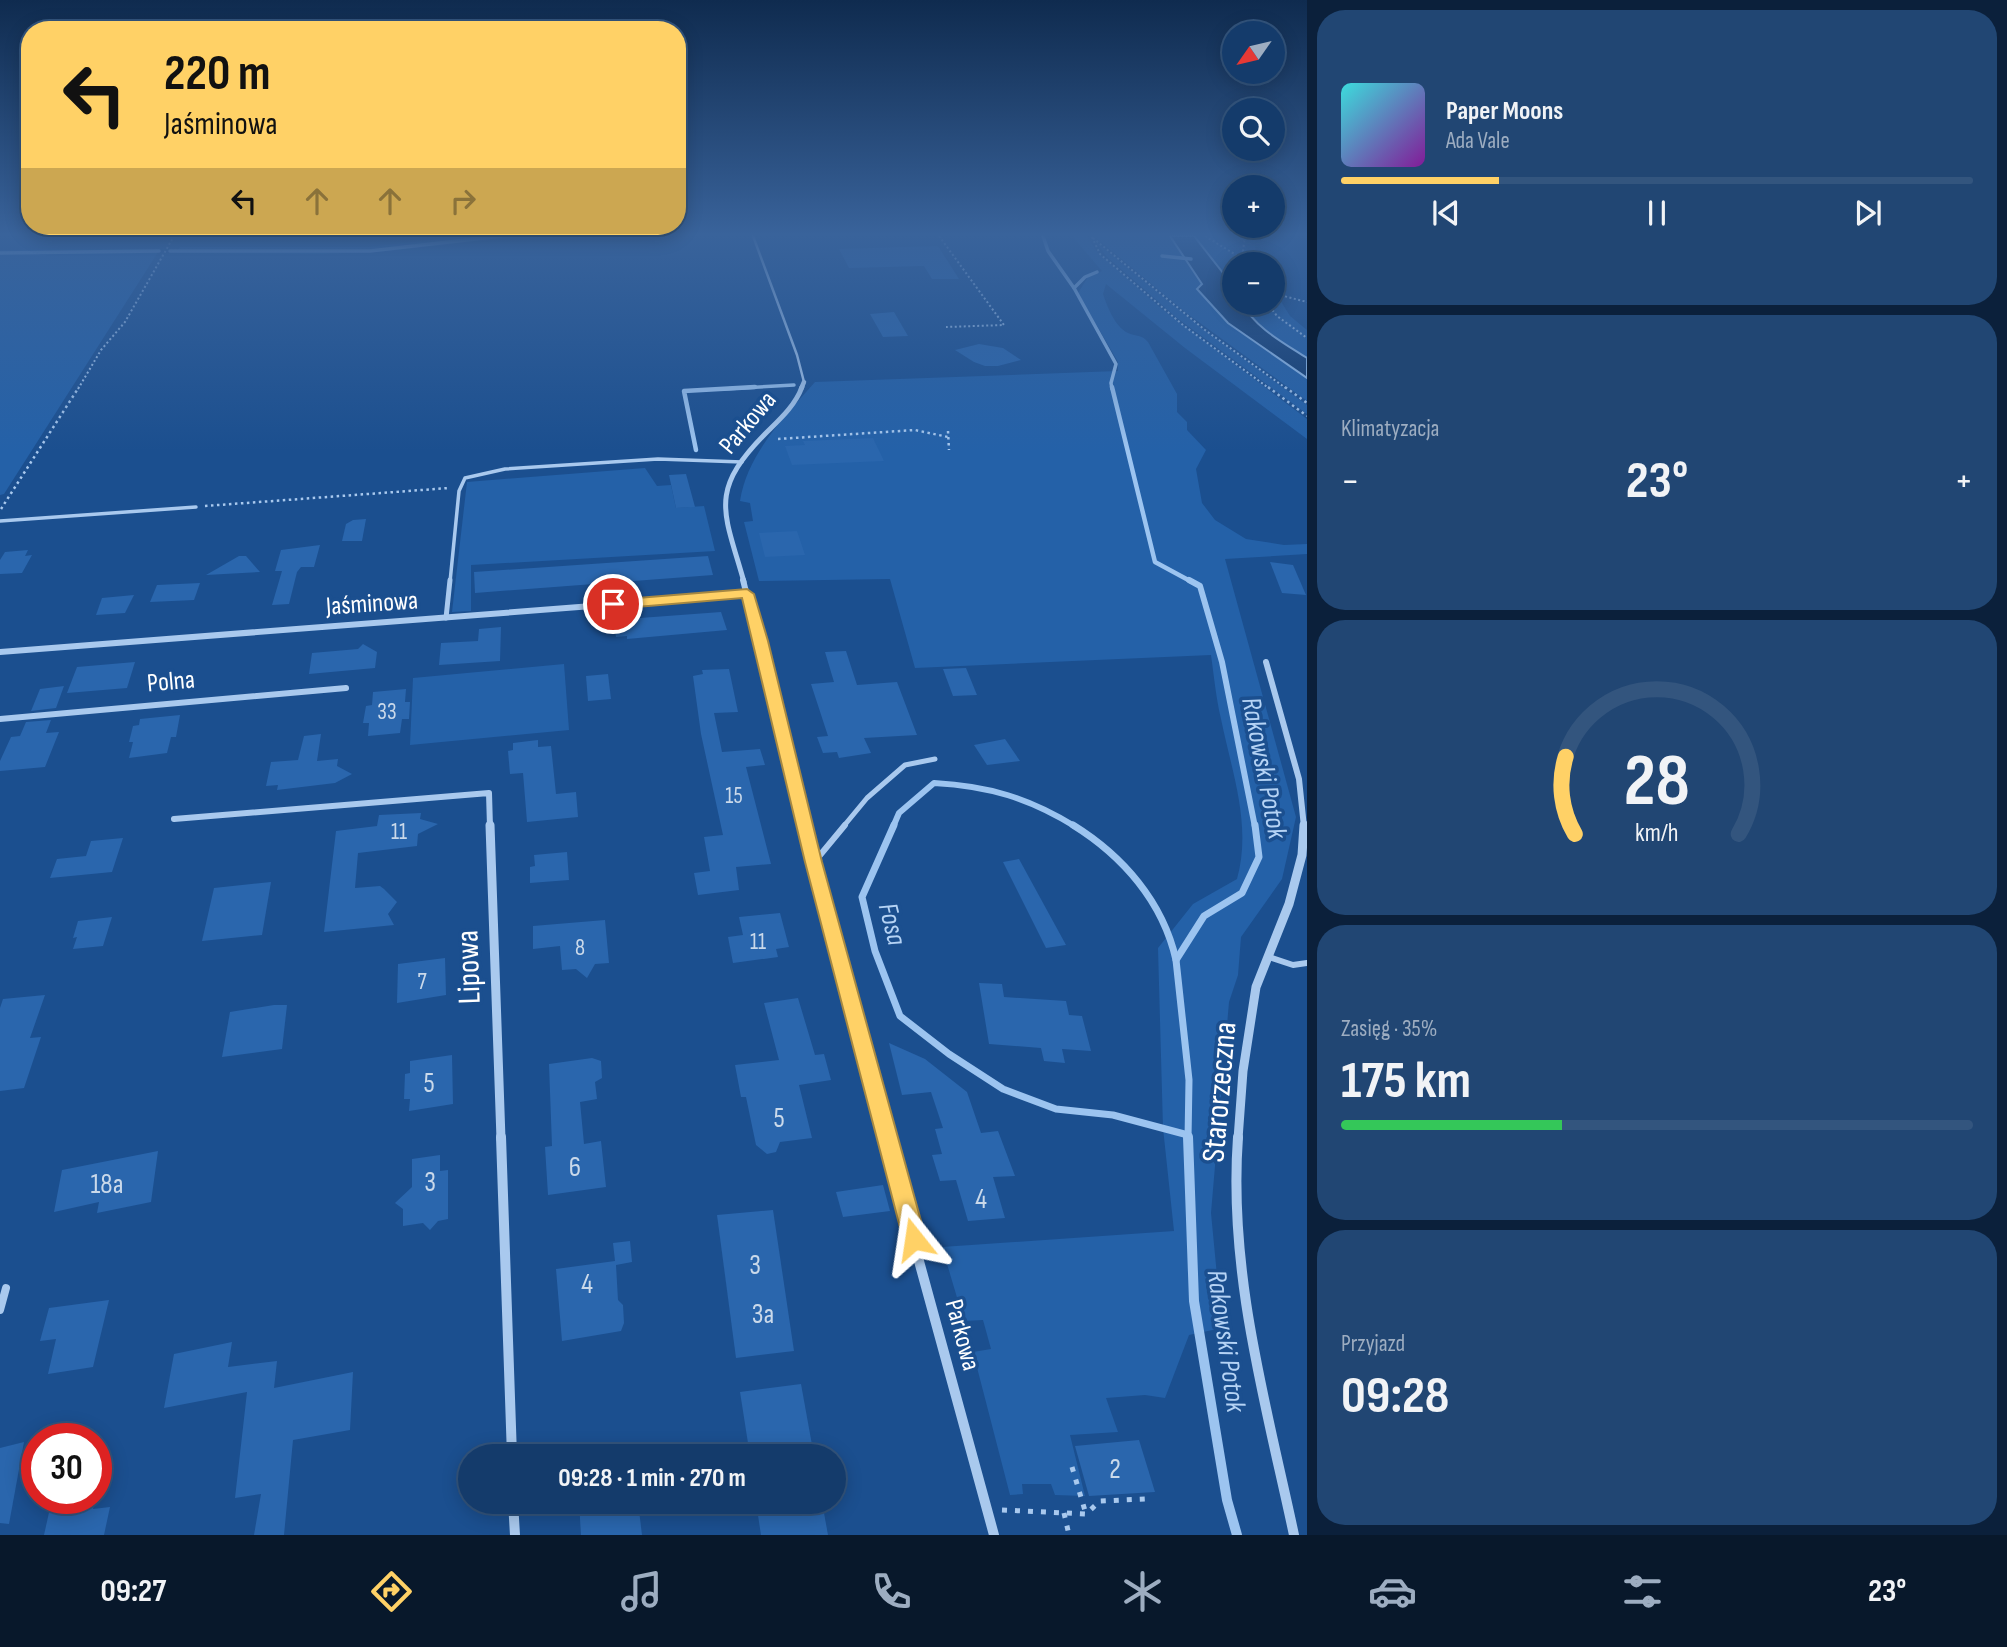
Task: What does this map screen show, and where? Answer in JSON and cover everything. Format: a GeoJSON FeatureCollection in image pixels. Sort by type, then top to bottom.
{"type":"FeatureCollection","features":[{"type":"Feature","properties":{"kind":"street","name":"Parkowa"},"geometry":{"type":"LineString","coordinates":[[804,382],[789,407],[758,439],[732,476],[724,501],[814,862],[993,1535]]}},
{"type":"Feature","properties":{"kind":"street","name":"Jaśminowa"},"geometry":{"type":"LineString","coordinates":[[0,652],[747,594]]}},
{"type":"Feature","properties":{"kind":"street","name":"Starorzeczna"},"geometry":{"type":"LineString","coordinates":[[1266,662],[1299,779],[1304,820],[1302,855],[1289,904],[1256,986],[1243,1071],[1236,1168],[1236,1214],[1248,1324],[1294,1535]]}},
{"type":"Feature","properties":{"kind":"street","name":"Polna"},"geometry":{"type":"LineString","coordinates":[[0,719],[346,688]]}},
{"type":"Feature","properties":{"kind":"street","name":"Lipowa"},"geometry":{"type":"LineString","coordinates":[[174,819],[489,793],[512,1444]]}},
{"type":"Feature","properties":{"kind":"street"},"geometry":{"type":"LineString","coordinates":[[514,1514],[515,1535]]}},
{"type":"Feature","properties":{"kind":"lane","name":"Parkowa"},"geometry":{"type":"LineString","coordinates":[[780,308],[804,382]]}},
{"type":"Feature","properties":{"kind":"lane"},"geometry":{"type":"LineString","coordinates":[[446,618],[461,486],[465,478],[478,473],[521,469],[705,457],[742,462]]}},
{"type":"Feature","properties":{"kind":"lane"},"geometry":{"type":"LineString","coordinates":[[0,521],[196,507]]}},
{"type":"Feature","properties":{"kind":"lane"},"geometry":{"type":"LineString","coordinates":[[814,862],[867,798],[905,765],[935,759]]}},
{"type":"Feature","properties":{"kind":"lane"},"geometry":{"type":"LineString","coordinates":[[1269,957],[1293,965],[1307,963]]}},
{"type":"Feature","properties":{"kind":"lane"},"geometry":{"type":"LineString","coordinates":[[0,1310],[6,1287]]}},
{"type":"Feature","properties":{"kind":"path"},"geometry":{"type":"LineString","coordinates":[[0,510],[62,417],[101,350],[125,322],[133,308]]}},
{"type":"Feature","properties":{"kind":"path"},"geometry":{"type":"LineString","coordinates":[[946,327],[1004,325],[991,308]]}},
{"type":"Feature","properties":{"kind":"path"},"geometry":{"type":"LineString","coordinates":[[1163,308],[1307,416]]}},
{"type":"Feature","properties":{"kind":"path"},"geometry":{"type":"LineString","coordinates":[[1178,308],[1307,403]]}},
{"type":"Feature","properties":{"kind":"path"},"geometry":{"type":"LineString","coordinates":[[1276,315],[1307,338]]}},
{"type":"Feature","properties":{"kind":"path"},"geometry":{"type":"LineString","coordinates":[[758,439],[915,430],[948,437]]}},
{"type":"Feature","properties":{"kind":"path"},"geometry":{"type":"LineString","coordinates":[[948,431],[949,450]]}},
{"type":"Feature","properties":{"kind":"path"},"geometry":{"type":"LineString","coordinates":[[196,507],[461,486]]}},
{"type":"Feature","properties":{"kind":"path"},"geometry":{"type":"LineString","coordinates":[[1072,1467],[1086,1514]]}},
{"type":"Feature","properties":{"kind":"path"},"geometry":{"type":"LineString","coordinates":[[986,1508],[1086,1514],[1100,1501],[1146,1499]]}},
{"type":"Feature","properties":{"kind":"path"},"geometry":{"type":"LineString","coordinates":[[1064,1513],[1069,1535]]}},
{"type":"Feature","properties":{"kind":"shaded area"},"geometry":{"type":"Polygon","coordinates":[[[0,308],[123,308],[4,494],[0,495],[0,308]]]}},
{"type":"Feature","properties":{"kind":"shaded area"},"geometry":{"type":"Polygon","coordinates":[[[1086,308],[1109,308],[1123,330],[1148,342],[1177,394],[1177,412],[1187,422],[1187,430],[1206,450],[1196,469],[1202,503],[1215,520],[1246,539],[1284,545],[1307,544],[1307,554],[1225,559],[1296,817],[1282,879],[1241,937],[1238,975],[1229,1002],[1211,1213],[1222,1328],[1189,1335],[1165,1398],[1145,1395],[1106,1398],[1118,1432],[1070,1435],[1085,1496],[1055,1495],[1051,1484],[1022,1484],[1023,1494],[1010,1495],[973,1352],[991,1349],[983,1320],[964,1321],[942,1247],[1174,1231],[1163,1128],[1158,948],[1193,904],[1237,879],[1241,859],[1239,799],[1219,711],[1211,655],[915,668],[890,579],[759,581],[744,522],[753,521],[750,503],[740,501],[750,467],[759,452],[780,422],[815,382],[1118,371],[1118,362],[1086,308]]]}},
{"type":"Feature","properties":{"kind":"shaded area"},"geometry":{"type":"Polygon","coordinates":[[[1135,308],[1160,308],[1307,419],[1307,439],[1135,308]]]}},
{"type":"Feature","properties":{"kind":"shaded area"},"geometry":{"type":"Polygon","coordinates":[[[1165,308],[1177,308],[1307,405],[1307,414],[1165,308]]]}},
{"type":"Feature","properties":{"kind":"shaded area"},"geometry":{"type":"Polygon","coordinates":[[[1180,308],[1214,308],[1228,323],[1307,378],[1307,401],[1180,308]]]}},
{"type":"Feature","properties":{"kind":"shaded area"},"geometry":{"type":"Polygon","coordinates":[[[1214,308],[1222,308],[1222,315],[1250,315],[1280,341],[1307,358],[1307,378],[1228,323],[1214,308]]]}},
{"type":"Feature","properties":{"kind":"shaded area"},"geometry":{"type":"Polygon","coordinates":[[[1285,308],[1290,316],[1307,330],[1307,358],[1280,341],[1250,315],[1285,315],[1285,308]]]}},
{"type":"Feature","properties":{"kind":"shaded area"},"geometry":{"type":"Polygon","coordinates":[[[645,468],[657,486],[671,485],[676,508],[704,506],[715,551],[471,565],[471,611],[452,612],[467,482],[645,468]]]}},
{"type":"Feature","properties":{"kind":"shaded area"},"geometry":{"type":"Polygon","coordinates":[[[564,664],[569,730],[410,745],[413,678],[564,664]]]}},
{"type":"Feature","properties":{"kind":"building"},"geometry":{"type":"Polygon","coordinates":[[[894,312],[908,336],[883,337],[870,314],[894,312]]]}},
{"type":"Feature","properties":{"kind":"building"},"geometry":{"type":"Polygon","coordinates":[[[979,344],[1003,348],[1021,360],[998,366],[985,366],[955,350],[979,344]]]}},
{"type":"Feature","properties":{"kind":"building"},"geometry":{"type":"Polygon","coordinates":[[[873,438],[884,461],[792,465],[785,446],[805,445],[803,441],[873,438]]]}},
{"type":"Feature","properties":{"kind":"building"},"geometry":{"type":"Polygon","coordinates":[[[686,474],[695,507],[676,508],[669,475],[686,474]]]}},
{"type":"Feature","properties":{"kind":"building"},"geometry":{"type":"Polygon","coordinates":[[[366,519],[362,541],[342,541],[346,524],[353,520],[366,519]]]}},
{"type":"Feature","properties":{"kind":"building"},"geometry":{"type":"Polygon","coordinates":[[[797,531],[805,555],[765,557],[759,533],[797,531]]]}},
{"type":"Feature","properties":{"kind":"building"},"geometry":{"type":"Polygon","coordinates":[[[320,545],[314,567],[301,567],[297,572],[289,604],[272,605],[282,571],[275,571],[281,550],[320,545]]]}},
{"type":"Feature","properties":{"kind":"building"},"geometry":{"type":"Polygon","coordinates":[[[28,550],[25,556],[32,555],[22,573],[0,574],[0,560],[5,552],[28,550]]]}},
{"type":"Feature","properties":{"kind":"building"},"geometry":{"type":"Polygon","coordinates":[[[239,556],[246,556],[260,572],[206,575],[239,556]]]}},
{"type":"Feature","properties":{"kind":"building"},"geometry":{"type":"Polygon","coordinates":[[[708,556],[713,575],[475,593],[474,572],[708,556]]]}},
{"type":"Feature","properties":{"kind":"building"},"geometry":{"type":"Polygon","coordinates":[[[1270,562],[1293,565],[1306,595],[1282,593],[1270,562]]]}},
{"type":"Feature","properties":{"kind":"building"},"geometry":{"type":"Polygon","coordinates":[[[200,583],[194,600],[150,602],[157,585],[200,583]]]}},
{"type":"Feature","properties":{"kind":"building"},"geometry":{"type":"Polygon","coordinates":[[[134,595],[125,613],[96,615],[102,598],[134,595]]]}},
{"type":"Feature","properties":{"kind":"building"},"geometry":{"type":"Polygon","coordinates":[[[721,612],[727,630],[627,639],[627,636],[616,637],[613,620],[721,612]]]}},
{"type":"Feature","properties":{"kind":"building"},"geometry":{"type":"Polygon","coordinates":[[[501,627],[500,661],[439,665],[441,643],[478,641],[479,629],[501,627]]]}},
{"type":"Feature","properties":{"kind":"building"},"geometry":{"type":"Polygon","coordinates":[[[363,644],[377,652],[375,668],[309,674],[312,653],[358,649],[363,644]]]}},
{"type":"Feature","properties":{"kind":"building"},"geometry":{"type":"Polygon","coordinates":[[[846,651],[857,685],[897,682],[917,735],[864,738],[871,753],[839,758],[837,752],[823,753],[817,737],[828,736],[811,684],[834,682],[825,652],[846,651]]]}},
{"type":"Feature","properties":{"kind":"building"},"geometry":{"type":"Polygon","coordinates":[[[135,662],[127,688],[67,693],[77,667],[135,662]]]}},
{"type":"Feature","properties":{"kind":"building"},"geometry":{"type":"Polygon","coordinates":[[[966,668],[977,695],[953,696],[943,669],[966,668]]]}},
{"type":"Feature","properties":{"kind":"building"},"geometry":{"type":"Polygon","coordinates":[[[729,669],[738,712],[714,713],[722,752],[760,749],[765,765],[746,767],[771,864],[736,867],[739,890],[698,895],[694,873],[710,871],[704,837],[723,835],[701,734],[693,676],[703,674],[702,670],[729,669]]]}},
{"type":"Feature","properties":{"kind":"building"},"geometry":{"type":"Polygon","coordinates":[[[608,674],[611,699],[588,701],[586,676],[608,674]]]}},
{"type":"Feature","properties":{"kind":"building"},"geometry":{"type":"Polygon","coordinates":[[[64,686],[56,708],[31,711],[40,689],[64,686]]]}},
{"type":"Feature","properties":{"kind":"building"},"geometry":{"type":"Polygon","coordinates":[[[406,689],[405,702],[410,702],[409,719],[402,719],[400,733],[368,736],[369,723],[363,723],[366,706],[372,705],[373,692],[406,689]]]}},
{"type":"Feature","properties":{"kind":"building"},"geometry":{"type":"Polygon","coordinates":[[[180,715],[176,737],[171,737],[167,753],[129,758],[133,726],[139,725],[140,719],[180,715]]]}},
{"type":"Feature","properties":{"kind":"building"},"geometry":{"type":"Polygon","coordinates":[[[51,720],[46,733],[59,732],[45,767],[0,771],[0,761],[11,737],[20,736],[26,722],[51,720]]]}},
{"type":"Feature","properties":{"kind":"building"},"geometry":{"type":"Polygon","coordinates":[[[321,734],[317,761],[338,759],[337,766],[352,774],[335,783],[277,790],[278,785],[266,786],[271,762],[298,760],[304,736],[321,734]]]}},
{"type":"Feature","properties":{"kind":"building"},"geometry":{"type":"Polygon","coordinates":[[[1005,739],[1020,761],[987,765],[974,745],[1005,739]]]}},
{"type":"Feature","properties":{"kind":"building"},"geometry":{"type":"Polygon","coordinates":[[[538,740],[538,747],[551,746],[556,794],[576,792],[578,817],[527,822],[523,773],[510,774],[508,751],[513,750],[513,743],[538,740]]]}},
{"type":"Feature","properties":{"kind":"building"},"geometry":{"type":"Polygon","coordinates":[[[421,813],[420,819],[438,824],[418,834],[417,846],[358,853],[355,888],[380,886],[384,889],[397,902],[388,914],[394,925],[324,932],[336,831],[377,826],[379,815],[421,813]]]}},
{"type":"Feature","properties":{"kind":"building"},"geometry":{"type":"Polygon","coordinates":[[[123,838],[112,872],[50,878],[57,859],[86,856],[91,841],[123,838]]]}},
{"type":"Feature","properties":{"kind":"building"},"geometry":{"type":"Polygon","coordinates":[[[567,852],[569,880],[530,883],[530,867],[535,866],[534,855],[567,852]]]}},
{"type":"Feature","properties":{"kind":"building"},"geometry":{"type":"Polygon","coordinates":[[[1019,859],[1066,945],[1046,948],[1003,862],[1019,859]]]}},
{"type":"Feature","properties":{"kind":"building"},"geometry":{"type":"Polygon","coordinates":[[[271,882],[262,935],[202,941],[214,888],[271,882]]]}},
{"type":"Feature","properties":{"kind":"building"},"geometry":{"type":"Polygon","coordinates":[[[780,913],[789,947],[776,949],[778,957],[733,963],[728,937],[743,935],[739,917],[780,913]]]}},
{"type":"Feature","properties":{"kind":"building"},"geometry":{"type":"Polygon","coordinates":[[[112,917],[103,946],[73,949],[78,921],[112,917]]]}},
{"type":"Feature","properties":{"kind":"building"},"geometry":{"type":"Polygon","coordinates":[[[605,920],[609,963],[595,964],[587,978],[576,969],[562,970],[560,946],[533,949],[533,926],[605,920]]]}},
{"type":"Feature","properties":{"kind":"building"},"geometry":{"type":"Polygon","coordinates":[[[445,958],[446,995],[397,1003],[398,964],[445,958]]]}},
{"type":"Feature","properties":{"kind":"building"},"geometry":{"type":"Polygon","coordinates":[[[979,983],[1002,984],[1004,997],[1066,1001],[1069,1015],[1082,1016],[1091,1051],[1062,1049],[1065,1063],[1044,1061],[1041,1048],[989,1044],[979,983]]]}},
{"type":"Feature","properties":{"kind":"building"},"geometry":{"type":"Polygon","coordinates":[[[45,995],[30,1038],[41,1037],[24,1088],[0,1091],[0,1008],[3,999],[45,995]]]}},
{"type":"Feature","properties":{"kind":"building"},"geometry":{"type":"Polygon","coordinates":[[[798,998],[815,1055],[824,1054],[831,1080],[799,1085],[812,1138],[780,1142],[776,1152],[767,1154],[756,1145],[746,1097],[741,1097],[735,1065],[779,1060],[764,1003],[798,998]]]}},
{"type":"Feature","properties":{"kind":"building"},"geometry":{"type":"Polygon","coordinates":[[[287,1005],[282,1049],[222,1057],[230,1012],[287,1005]]]}},
{"type":"Feature","properties":{"kind":"building"},"geometry":{"type":"Polygon","coordinates":[[[889,1043],[925,1059],[967,1092],[981,1133],[998,1131],[1015,1176],[993,1177],[1005,1218],[968,1221],[956,1180],[940,1181],[932,1155],[942,1154],[935,1129],[943,1128],[931,1092],[902,1095],[889,1043]]]}},
{"type":"Feature","properties":{"kind":"building"},"geometry":{"type":"Polygon","coordinates":[[[452,1055],[453,1104],[409,1111],[410,1099],[404,1099],[405,1074],[410,1073],[410,1061],[452,1055]]]}},
{"type":"Feature","properties":{"kind":"building"},"geometry":{"type":"Polygon","coordinates":[[[592,1058],[601,1061],[602,1078],[595,1082],[597,1099],[580,1102],[584,1144],[601,1141],[606,1187],[548,1195],[545,1147],[552,1146],[549,1064],[592,1058]]]}},
{"type":"Feature","properties":{"kind":"building"},"geometry":{"type":"Polygon","coordinates":[[[158,1151],[151,1202],[97,1213],[99,1202],[54,1212],[62,1170],[158,1151]]]}},
{"type":"Feature","properties":{"kind":"building"},"geometry":{"type":"Polygon","coordinates":[[[440,1155],[440,1171],[448,1170],[448,1219],[438,1221],[430,1230],[423,1223],[403,1226],[403,1209],[395,1203],[412,1187],[412,1159],[440,1155]]]}},
{"type":"Feature","properties":{"kind":"building"},"geometry":{"type":"Polygon","coordinates":[[[883,1185],[890,1211],[843,1217],[836,1192],[883,1185]]]}},
{"type":"Feature","properties":{"kind":"building"},"geometry":{"type":"Polygon","coordinates":[[[773,1210],[794,1351],[736,1358],[717,1215],[773,1210]]]}},
{"type":"Feature","properties":{"kind":"building"},"geometry":{"type":"Polygon","coordinates":[[[630,1241],[632,1262],[616,1265],[618,1300],[623,1305],[624,1323],[621,1331],[562,1341],[556,1269],[615,1261],[613,1243],[630,1241]]]}},
{"type":"Feature","properties":{"kind":"building"},"geometry":{"type":"Polygon","coordinates":[[[109,1300],[93,1367],[48,1374],[56,1339],[40,1341],[49,1308],[109,1300]]]}},
{"type":"Feature","properties":{"kind":"building"},"geometry":{"type":"Polygon","coordinates":[[[232,1342],[228,1367],[277,1361],[274,1388],[353,1372],[350,1430],[293,1440],[284,1535],[254,1535],[261,1494],[235,1498],[247,1392],[164,1408],[174,1354],[232,1342]]]}},
{"type":"Feature","properties":{"kind":"building"},"geometry":{"type":"Polygon","coordinates":[[[801,1384],[812,1444],[748,1444],[740,1392],[801,1384]]]}},
{"type":"Feature","properties":{"kind":"building"},"geometry":{"type":"Polygon","coordinates":[[[1139,1440],[1155,1492],[1089,1496],[1075,1446],[1139,1440]]]}},
{"type":"Feature","properties":{"kind":"building"},"geometry":{"type":"Polygon","coordinates":[[[21,1443],[21,1458],[9,1524],[0,1523],[0,1448],[21,1443]]]}},
{"type":"Feature","properties":{"kind":"building"},"geometry":{"type":"Polygon","coordinates":[[[49,1514],[108,1514],[104,1535],[44,1535],[49,1514]]]}},
{"type":"Feature","properties":{"kind":"building"},"geometry":{"type":"Polygon","coordinates":[[[580,1514],[639,1514],[642,1535],[581,1535],[580,1514]]]}},
{"type":"Feature","properties":{"kind":"building"},"geometry":{"type":"Polygon","coordinates":[[[758,1514],[824,1514],[828,1535],[761,1535],[758,1514]]]}},
{"type":"Feature","properties":{"kind":"waterway","name":"Rakowski Potok"},"geometry":{"type":"LineString","coordinates":[[1085,308],[1116,364],[1112,389]]}},
{"type":"Feature","properties":{"kind":"waterway"},"geometry":{"type":"LineString","coordinates":[[723,389],[794,385]]}},
{"type":"Feature","properties":{"kind":"waterway"},"geometry":{"type":"LineString","coordinates":[[696,450],[684,391],[755,387]]}},
{"type":"Feature","properties":{"kind":"waterway","name":"Rakowski Potok"},"geometry":{"type":"LineString","coordinates":[[1112,387],[1155,562],[1192,582]]}},
{"type":"Feature","properties":{"kind":"waterway","name":"Rakowski Potok"},"geometry":{"type":"LineString","coordinates":[[1189,580],[1200,586],[1222,662],[1255,827]]}},
{"type":"Feature","properties":{"kind":"waterway","name":"Fosa"},"geometry":{"type":"LineString","coordinates":[[893,827],[899,813],[934,783],[973,787],[1008,795],[1042,808],[1076,827]]}},
{"type":"Feature","properties":{"kind":"waterway","name":"Fosa"},"geometry":{"type":"LineString","coordinates":[[894,825],[862,897],[875,951],[900,1016],[949,1054],[1003,1089],[1056,1109],[1113,1115],[1188,1135]]}},
{"type":"Feature","properties":{"kind":"waterway","name":"Rakowski Potok"},"geometry":{"type":"LineString","coordinates":[[1176,960],[1204,916],[1242,893],[1259,857],[1255,825]]}},
{"type":"Feature","properties":{"kind":"waterway","name":"Fosa"},"geometry":{"type":"LineString","coordinates":[[1076,827],[1108,851],[1138,882],[1161,919],[1176,960]]}},
{"type":"Feature","properties":{"kind":"waterway","name":"Rakowski Potok"},"geometry":{"type":"LineString","coordinates":[[1176,960],[1189,1080],[1188,1138]]}},
{"type":"Feature","properties":{"kind":"waterway","name":"Rakowski Potok"},"geometry":{"type":"LineString","coordinates":[[1188,1138],[1194,1301],[1227,1500],[1237,1535]]}},
{"type":"Feature","properties":{"kind":"route"},"geometry":{"type":"LineString","coordinates":[[613,604],[747,594],[761,641],[814,862],[914,1239]]}}]}
